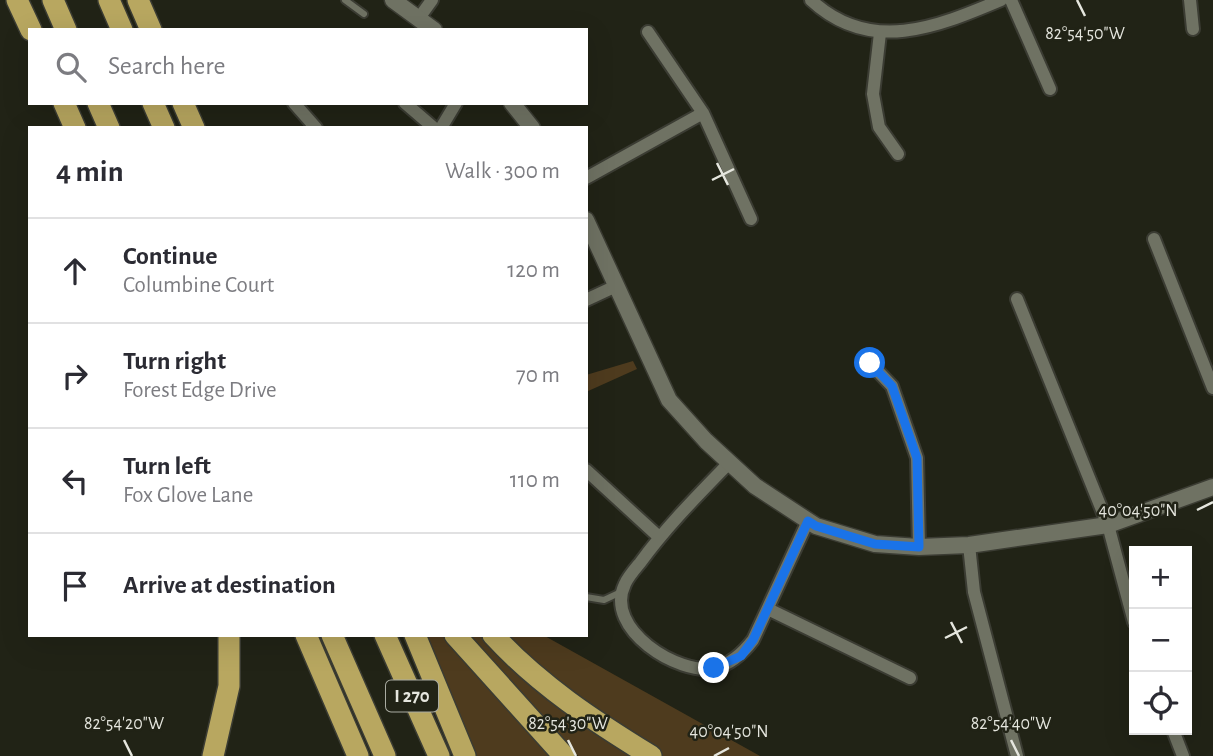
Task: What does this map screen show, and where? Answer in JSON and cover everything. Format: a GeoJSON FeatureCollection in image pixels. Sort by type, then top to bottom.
{"type":"FeatureCollection","features":[{"type":"Feature","properties":{"kind":"highway"},"geometry":{"type":"LineString","coordinates":[[17,0],[29,28]]}},
{"type":"Feature","properties":{"kind":"highway"},"geometry":{"type":"LineString","coordinates":[[53,0],[65,28]]}},
{"type":"Feature","properties":{"kind":"highway"},"geometry":{"type":"LineString","coordinates":[[109,0],[121,28]]}},
{"type":"Feature","properties":{"kind":"highway"},"geometry":{"type":"LineString","coordinates":[[138,0],[150,28]]}},
{"type":"Feature","properties":{"kind":"highway"},"geometry":{"type":"LineString","coordinates":[[65,105],[74,126]]}},
{"type":"Feature","properties":{"kind":"highway"},"geometry":{"type":"LineString","coordinates":[[99,105],[108,126]]}},
{"type":"Feature","properties":{"kind":"highway"},"geometry":{"type":"LineString","coordinates":[[154,105],[163,126]]}},
{"type":"Feature","properties":{"kind":"highway"},"geometry":{"type":"LineString","coordinates":[[184,105],[193,126]]}},
{"type":"Feature","properties":{"kind":"highway"},"geometry":{"type":"LineString","coordinates":[[213,754],[229,687],[229,637]]}},
{"type":"Feature","properties":{"kind":"highway"},"geometry":{"type":"LineString","coordinates":[[307,637],[358,756]]}},
{"type":"Feature","properties":{"kind":"highway","name":"I 270"},"geometry":{"type":"LineString","coordinates":[[333,637],[384,756]]}},
{"type":"Feature","properties":{"kind":"highway","name":"I 270"},"geometry":{"type":"LineString","coordinates":[[386,637],[439,756]]}},
{"type":"Feature","properties":{"kind":"highway"},"geometry":{"type":"LineString","coordinates":[[416,637],[465,756]]}},
{"type":"Feature","properties":{"kind":"highway"},"geometry":{"type":"LineString","coordinates":[[457,637],[564,756]]}},
{"type":"Feature","properties":{"kind":"highway"},"geometry":{"type":"LineString","coordinates":[[495,637],[549,689],[651,756]]}},
{"type":"Feature","properties":{"kind":"street"},"geometry":{"type":"LineString","coordinates":[[393,0],[432,28]]}},
{"type":"Feature","properties":{"kind":"street"},"geometry":{"type":"LineString","coordinates":[[419,18],[432,0]]}},
{"type":"Feature","properties":{"kind":"street"},"geometry":{"type":"LineString","coordinates":[[811,0],[845,23],[880,33],[937,26],[1001,0]]}},
{"type":"Feature","properties":{"kind":"street"},"geometry":{"type":"LineString","coordinates":[[1011,0],[1050,89]]}},
{"type":"Feature","properties":{"kind":"street"},"geometry":{"type":"LineString","coordinates":[[1191,0],[1193,29]]}},
{"type":"Feature","properties":{"kind":"street"},"geometry":{"type":"LineString","coordinates":[[648,32],[703,113],[751,219]]}},
{"type":"Feature","properties":{"kind":"street"},"geometry":{"type":"LineString","coordinates":[[880,33],[873,94],[878,127],[898,154]]}},
{"type":"Feature","properties":{"kind":"street"},"geometry":{"type":"LineString","coordinates":[[295,105],[314,126]]}},
{"type":"Feature","properties":{"kind":"street"},"geometry":{"type":"LineString","coordinates":[[407,105],[432,126]]}},
{"type":"Feature","properties":{"kind":"street"},"geometry":{"type":"LineString","coordinates":[[442,126],[455,105]]}},
{"type":"Feature","properties":{"kind":"street"},"geometry":{"type":"LineString","coordinates":[[514,105],[530,126]]}},
{"type":"Feature","properties":{"kind":"street"},"geometry":{"type":"LineString","coordinates":[[588,177],[703,113]]}},
{"type":"Feature","properties":{"kind":"street"},"geometry":{"type":"LineString","coordinates":[[588,224],[669,400],[729,463],[755,486],[816,526],[875,544],[919,547],[969,545],[1108,525],[1213,487]]}},
{"type":"Feature","properties":{"kind":"street"},"geometry":{"type":"LineString","coordinates":[[1154,239],[1213,388]]}},
{"type":"Feature","properties":{"kind":"street"},"geometry":{"type":"LineString","coordinates":[[588,299],[616,286]]}},
{"type":"Feature","properties":{"kind":"street"},"geometry":{"type":"LineString","coordinates":[[1017,299],[1108,525],[1131,609]]}},
{"type":"Feature","properties":{"kind":"street"},"geometry":{"type":"LineString","coordinates":[[870,363],[892,386],[917,458],[919,547]]}},
{"type":"Feature","properties":{"kind":"street"},"geometry":{"type":"LineString","coordinates":[[729,463],[659,537],[624,585],[621,603],[624,621],[634,635],[648,646],[684,665],[714,668],[741,656],[753,640],[808,521]]}},
{"type":"Feature","properties":{"kind":"street"},"geometry":{"type":"LineString","coordinates":[[588,472],[659,537]]}},
{"type":"Feature","properties":{"kind":"street"},"geometry":{"type":"LineString","coordinates":[[969,545],[974,592],[1017,756]]}},
{"type":"Feature","properties":{"kind":"street"},"geometry":{"type":"LineString","coordinates":[[768,609],[910,677]]}},
{"type":"Feature","properties":{"kind":"street"},"geometry":{"type":"LineString","coordinates":[[1174,735],[1183,756]]}},
{"type":"Feature","properties":{"kind":"lane"},"geometry":{"type":"LineString","coordinates":[[345,0],[364,13]]}},
{"type":"Feature","properties":{"kind":"lane"},"geometry":{"type":"LineString","coordinates":[[588,597],[604,600],[623,591]]}},
{"type":"Feature","properties":{"kind":"shaded area"},"geometry":{"type":"Polygon","coordinates":[[[633,361],[637,369],[588,391],[588,374],[633,361]]]}},
{"type":"Feature","properties":{"kind":"shaded area"},"geometry":{"type":"Polygon","coordinates":[[[426,637],[445,637],[554,756],[477,756],[426,637]]]}},
{"type":"Feature","properties":{"kind":"shaded area"},"geometry":{"type":"Polygon","coordinates":[[[471,637],[484,637],[521,673],[632,756],[578,756],[471,637]]]}},
{"type":"Feature","properties":{"kind":"shaded area"},"geometry":{"type":"Polygon","coordinates":[[[506,637],[547,637],[760,756],[659,756],[617,731],[506,637]]]}},
{"type":"Feature","properties":{"kind":"route"},"geometry":{"type":"LineString","coordinates":[[714,668],[741,656],[753,640],[808,521],[816,526],[875,544],[919,547],[917,458],[892,386],[870,363]]}}]}
